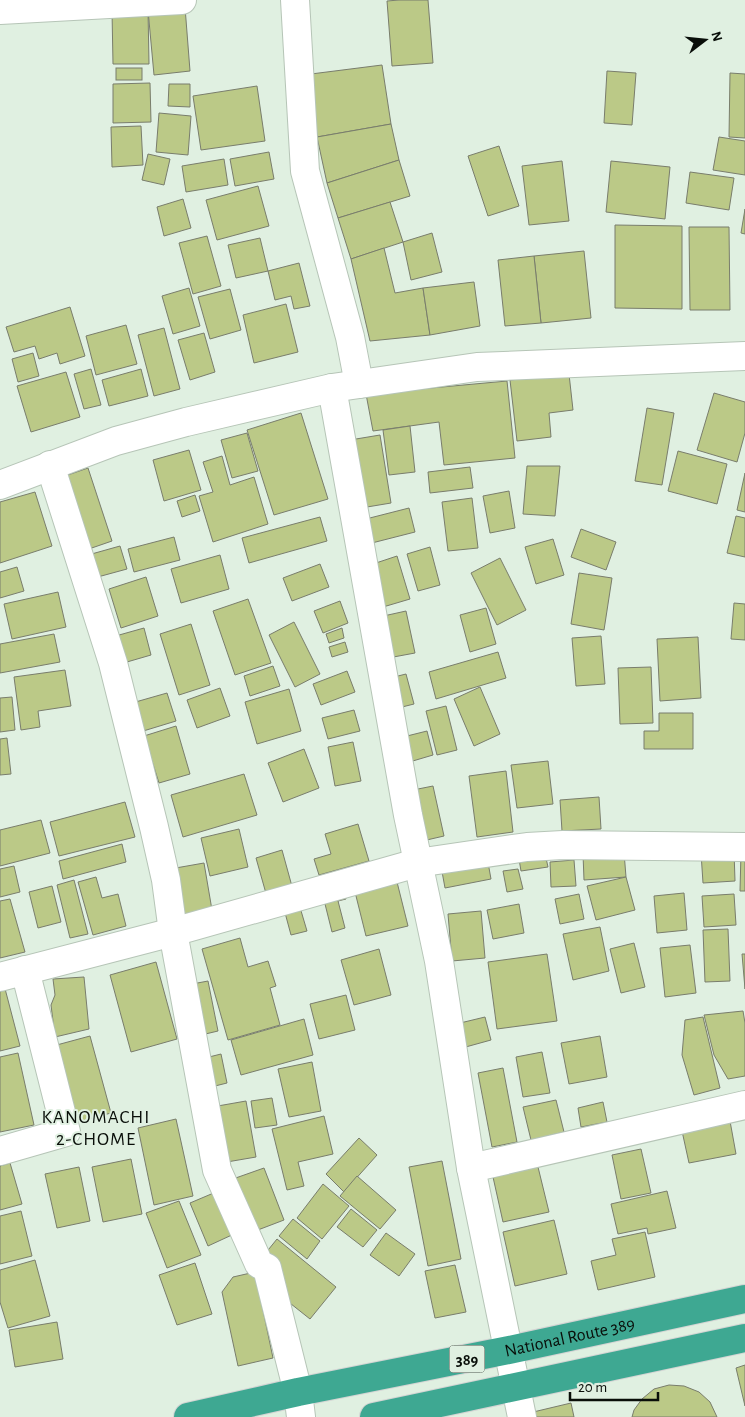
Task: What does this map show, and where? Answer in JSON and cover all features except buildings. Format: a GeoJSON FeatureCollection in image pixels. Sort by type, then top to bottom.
{"type":"FeatureCollection","features":[{"type":"Feature","properties":{"kind":"highway","name":"National Route 389"},"geometry":{"type":"LineString","coordinates":[[188,1417],[299,1404],[509,1350],[745,1298]]}},
{"type":"Feature","properties":{"kind":"highway","name":"389"},"geometry":{"type":"LineString","coordinates":[[374,1417],[745,1338]]}},
{"type":"Feature","properties":{"kind":"street"},"geometry":{"type":"LineString","coordinates":[[0,10],[182,0]]}},
{"type":"Feature","properties":{"kind":"street"},"geometry":{"type":"LineString","coordinates":[[295,0],[305,171],[350,338],[359,384]]}},
{"type":"Feature","properties":{"kind":"street"},"geometry":{"type":"LineString","coordinates":[[0,486],[116,441],[186,422],[332,388],[477,367],[745,356]]}},
{"type":"Feature","properties":{"kind":"street"},"geometry":{"type":"LineString","coordinates":[[332,388],[417,862],[438,961],[471,1168],[522,1417]]}},
{"type":"Feature","properties":{"kind":"street"},"geometry":{"type":"LineString","coordinates":[[50,466],[112,664],[156,836],[166,880],[173,932],[217,1170],[259,1264],[267,1268],[299,1404]]}},
{"type":"Feature","properties":{"kind":"street"},"geometry":{"type":"LineString","coordinates":[[0,1151],[66,1132],[12,973],[173,932],[417,862],[563,845],[745,847]]}},
{"type":"Feature","properties":{"kind":"street"},"geometry":{"type":"LineString","coordinates":[[471,1168],[745,1105]]}},
{"type":"Feature","properties":{"kind":"district","name":"KANOMACHI 2-CHOME"},"geometry":{"type":"Point","coordinates":[96,1127]}}]}
